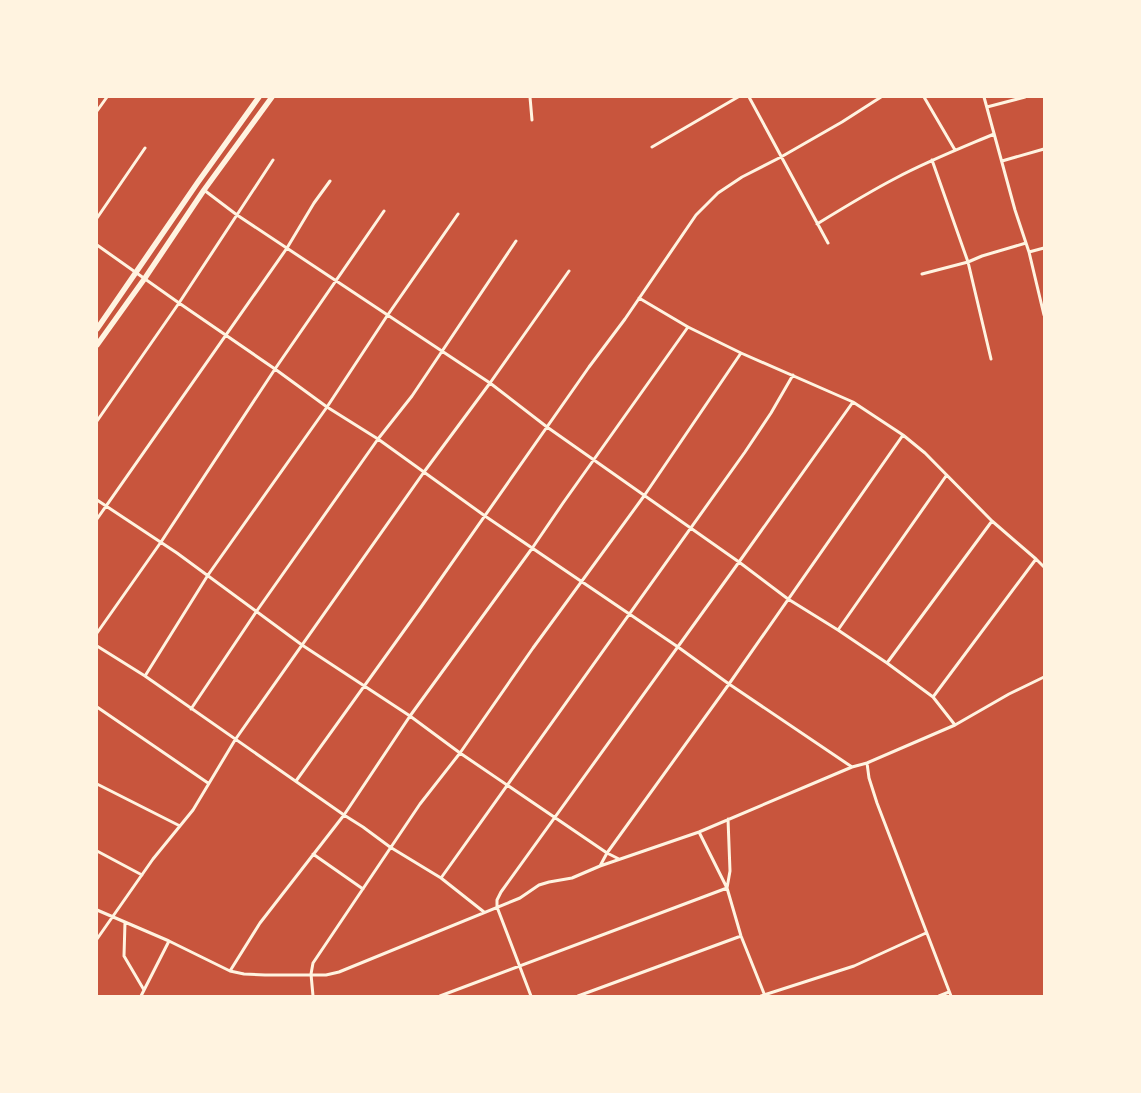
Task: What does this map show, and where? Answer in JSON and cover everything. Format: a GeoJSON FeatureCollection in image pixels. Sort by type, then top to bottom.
{"type":"FeatureCollection","features":[{"type":"Feature","properties":{"kind":"highway"},"geometry":{"type":"LineString","coordinates":[[97,329],[259,97]]}},
{"type":"Feature","properties":{"kind":"highway"},"geometry":{"type":"LineString","coordinates":[[97,345],[145,278],[204,190],[272,97]]}},
{"type":"Feature","properties":{"kind":"street"},"geometry":{"type":"LineString","coordinates":[[97,111],[107,97]]}},
{"type":"Feature","properties":{"kind":"street"},"geometry":{"type":"LineString","coordinates":[[530,97],[532,120]]}},
{"type":"Feature","properties":{"kind":"street"},"geometry":{"type":"LineString","coordinates":[[652,148],[738,97]]}},
{"type":"Feature","properties":{"kind":"street"},"geometry":{"type":"LineString","coordinates":[[749,97],[828,243]]}},
{"type":"Feature","properties":{"kind":"street"},"geometry":{"type":"LineString","coordinates":[[296,781],[485,516],[696,215],[718,193],[742,177],[781,157],[842,122],[881,97]]}},
{"type":"Feature","properties":{"kind":"street"},"geometry":{"type":"LineString","coordinates":[[924,97],[955,150]]}},
{"type":"Feature","properties":{"kind":"street"},"geometry":{"type":"LineString","coordinates":[[984,97],[1015,210],[1029,252],[1044,315]]}},
{"type":"Feature","properties":{"kind":"street"},"geometry":{"type":"LineString","coordinates":[[987,107],[1025,97]]}},
{"type":"Feature","properties":{"kind":"street"},"geometry":{"type":"LineString","coordinates":[[817,224],[896,178],[932,160],[994,134]]}},
{"type":"Feature","properties":{"kind":"street"},"geometry":{"type":"LineString","coordinates":[[97,218],[145,148]]}},
{"type":"Feature","properties":{"kind":"street"},"geometry":{"type":"LineString","coordinates":[[1002,162],[1044,149]]}},
{"type":"Feature","properties":{"kind":"street"},"geometry":{"type":"LineString","coordinates":[[97,420],[179,303],[273,160]]}},
{"type":"Feature","properties":{"kind":"street"},"geometry":{"type":"LineString","coordinates":[[932,160],[968,262],[990,359]]}},
{"type":"Feature","properties":{"kind":"street"},"geometry":{"type":"LineString","coordinates":[[97,519],[287,248],[314,202],[330,181]]}},
{"type":"Feature","properties":{"kind":"street"},"geometry":{"type":"LineString","coordinates":[[204,190],[237,215],[336,282],[490,383],[547,427],[739,562],[788,599],[887,663],[933,697],[955,724]]}},
{"type":"Feature","properties":{"kind":"street"},"geometry":{"type":"LineString","coordinates":[[97,633],[161,542],[275,369],[384,211]]}},
{"type":"Feature","properties":{"kind":"street"},"geometry":{"type":"LineString","coordinates":[[145,676],[208,575],[327,407],[387,316],[458,214]]}},
{"type":"Feature","properties":{"kind":"street"},"geometry":{"type":"LineString","coordinates":[[191,709],[256,612],[378,439],[412,396],[516,241]]}},
{"type":"Feature","properties":{"kind":"street"},"geometry":{"type":"LineString","coordinates":[[922,274],[968,262],[982,256],[1026,244]]}},
{"type":"Feature","properties":{"kind":"street"},"geometry":{"type":"LineString","coordinates":[[97,245],[327,407],[378,439],[485,516],[533,547],[729,684],[852,767]]}},
{"type":"Feature","properties":{"kind":"street"},"geometry":{"type":"LineString","coordinates":[[1029,252],[1044,248]]}},
{"type":"Feature","properties":{"kind":"street"},"geometry":{"type":"LineString","coordinates":[[97,939],[142,876],[193,810],[235,740],[424,472],[490,383],[569,271]]}},
{"type":"Feature","properties":{"kind":"street"},"geometry":{"type":"LineString","coordinates":[[639,298],[688,327],[741,353],[853,402],[903,435],[925,453],[992,521],[1044,567]]}},
{"type":"Feature","properties":{"kind":"street"},"geometry":{"type":"LineString","coordinates":[[230,971],[260,923],[344,815],[410,716],[533,547],[688,327]]}},
{"type":"Feature","properties":{"kind":"street"},"geometry":{"type":"LineString","coordinates":[[313,996],[311,974],[313,963],[390,847],[420,804],[460,753],[581,581],[644,496],[741,353]]}},
{"type":"Feature","properties":{"kind":"street"},"geometry":{"type":"LineString","coordinates":[[441,878],[691,528],[771,413],[793,375]]}},
{"type":"Feature","properties":{"kind":"street"},"geometry":{"type":"LineString","coordinates":[[531,996],[497,907],[497,900],[501,892],[853,402]]}},
{"type":"Feature","properties":{"kind":"street"},"geometry":{"type":"LineString","coordinates":[[600,866],[607,853],[729,684],[903,435]]}},
{"type":"Feature","properties":{"kind":"street"},"geometry":{"type":"LineString","coordinates":[[838,630],[946,476]]}},
{"type":"Feature","properties":{"kind":"street"},"geometry":{"type":"LineString","coordinates":[[97,500],[208,575],[302,645],[410,716],[460,753],[607,853],[620,859]]}},
{"type":"Feature","properties":{"kind":"street"},"geometry":{"type":"LineString","coordinates":[[887,663],[992,521]]}},
{"type":"Feature","properties":{"kind":"street"},"geometry":{"type":"LineString","coordinates":[[933,697],[1036,559]]}},
{"type":"Feature","properties":{"kind":"street"},"geometry":{"type":"LineString","coordinates":[[97,646],[145,676],[390,847],[441,878],[484,912]]}},
{"type":"Feature","properties":{"kind":"street"},"geometry":{"type":"LineString","coordinates":[[97,910],[169,941],[230,971],[244,974],[265,975],[326,975],[339,972],[520,898],[539,885],[572,878],[600,866],[699,832],[852,767],[866,764],[955,724],[1009,694],[1044,677]]}},
{"type":"Feature","properties":{"kind":"street"},"geometry":{"type":"LineString","coordinates":[[97,707],[208,783]]}},
{"type":"Feature","properties":{"kind":"street"},"geometry":{"type":"LineString","coordinates":[[866,764],[877,803],[950,994],[939,996]]}},
{"type":"Feature","properties":{"kind":"street"},"geometry":{"type":"LineString","coordinates":[[97,784],[180,826]]}},
{"type":"Feature","properties":{"kind":"street"},"geometry":{"type":"LineString","coordinates":[[727,888],[730,871],[728,819]]}},
{"type":"Feature","properties":{"kind":"street"},"geometry":{"type":"LineString","coordinates":[[699,832],[727,888],[741,936],[763,996],[854,966],[926,934]]}},
{"type":"Feature","properties":{"kind":"street"},"geometry":{"type":"LineString","coordinates":[[97,851],[142,876]]}},
{"type":"Feature","properties":{"kind":"street"},"geometry":{"type":"LineString","coordinates":[[313,854],[363,889]]}},
{"type":"Feature","properties":{"kind":"street"},"geometry":{"type":"LineString","coordinates":[[440,996],[727,888]]}},
{"type":"Feature","properties":{"kind":"street"},"geometry":{"type":"LineString","coordinates":[[125,922],[124,956],[144,990]]}},
{"type":"Feature","properties":{"kind":"street"},"geometry":{"type":"LineString","coordinates":[[578,996],[741,936]]}},
{"type":"Feature","properties":{"kind":"street"},"geometry":{"type":"LineString","coordinates":[[141,996],[169,941]]}}]}
